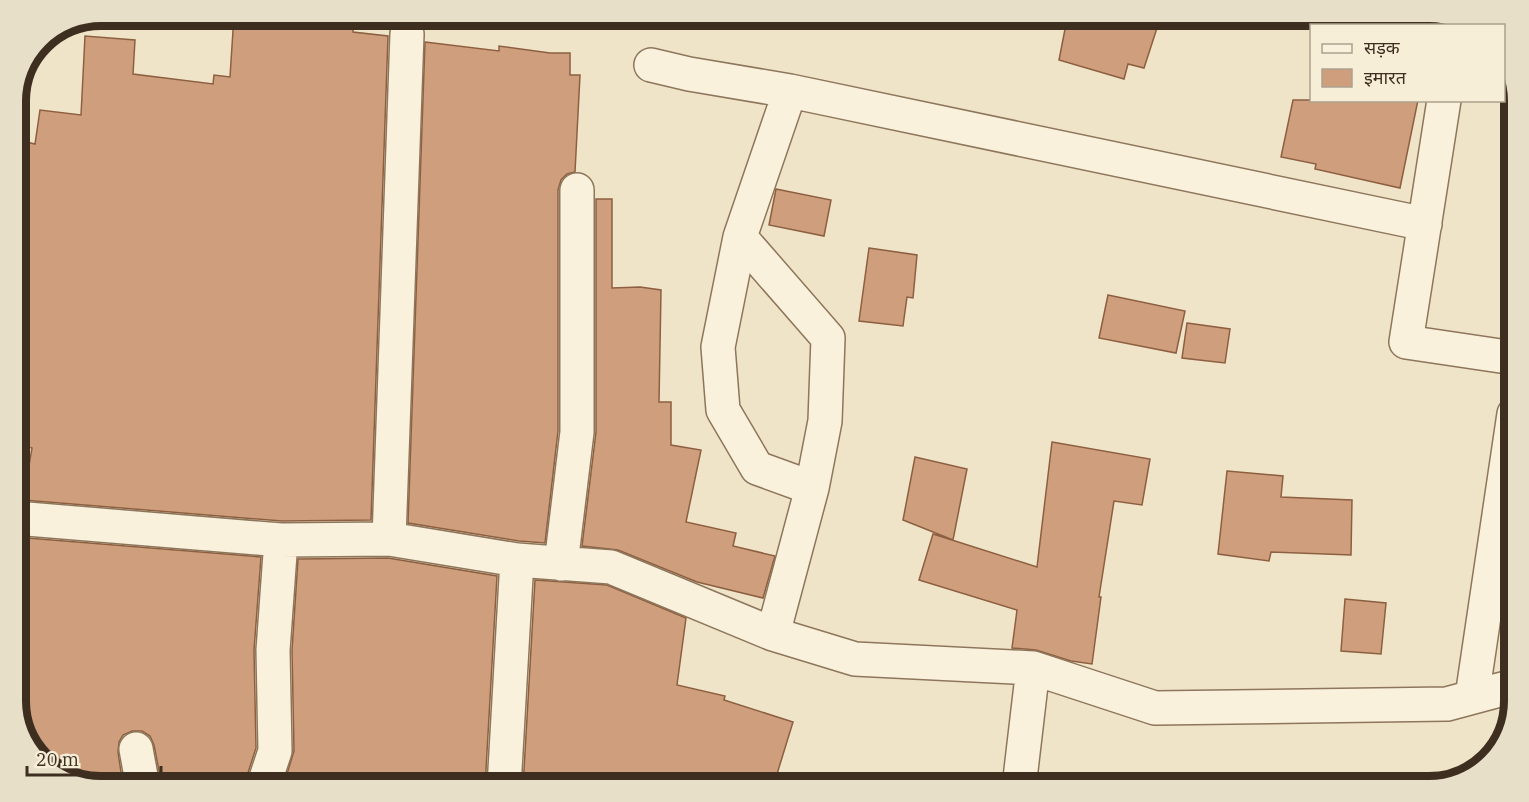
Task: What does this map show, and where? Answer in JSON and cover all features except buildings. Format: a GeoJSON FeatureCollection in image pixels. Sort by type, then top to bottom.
{"type":"FeatureCollection","features":[{"type":"Feature","properties":{"kind":"street"},"geometry":{"type":"LineString","coordinates":[[389,539],[407,34]]}},
{"type":"Feature","properties":{"kind":"street"},"geometry":{"type":"LineString","coordinates":[[651,64],[689,74],[790,91],[1425,224]]}},
{"type":"Feature","properties":{"kind":"street"},"geometry":{"type":"LineString","coordinates":[[790,91],[740,237],[718,347],[723,410],[757,468],[812,488]]}},
{"type":"Feature","properties":{"kind":"street"},"geometry":{"type":"LineString","coordinates":[[1444,102],[1406,342],[1503,356]]}},
{"type":"Feature","properties":{"kind":"street"},"geometry":{"type":"LineString","coordinates":[[561,564],[577,432],[577,190]]}},
{"type":"Feature","properties":{"kind":"street"},"geometry":{"type":"LineString","coordinates":[[740,237],[828,338],[825,421],[812,488],[773,634]]}},
{"type":"Feature","properties":{"kind":"street"},"geometry":{"type":"LineString","coordinates":[[1472,697],[1504,484]]}},
{"type":"Feature","properties":{"kind":"street"},"geometry":{"type":"LineString","coordinates":[[26,519],[281,540],[389,539],[517,560],[611,567],[773,634],[855,658],[1033,668],[1155,708],[1447,704],[1504,689]]}},
{"type":"Feature","properties":{"kind":"street"},"geometry":{"type":"LineString","coordinates":[[267,776],[275,751],[273,650],[281,540]]}},
{"type":"Feature","properties":{"kind":"street"},"geometry":{"type":"LineString","coordinates":[[505,776],[517,560]]}},
{"type":"Feature","properties":{"kind":"street"},"geometry":{"type":"LineString","coordinates":[[1020,776],[1033,668]]}},
{"type":"Feature","properties":{"kind":"street"},"geometry":{"type":"LineString","coordinates":[[136,749],[144,776]]}}]}
